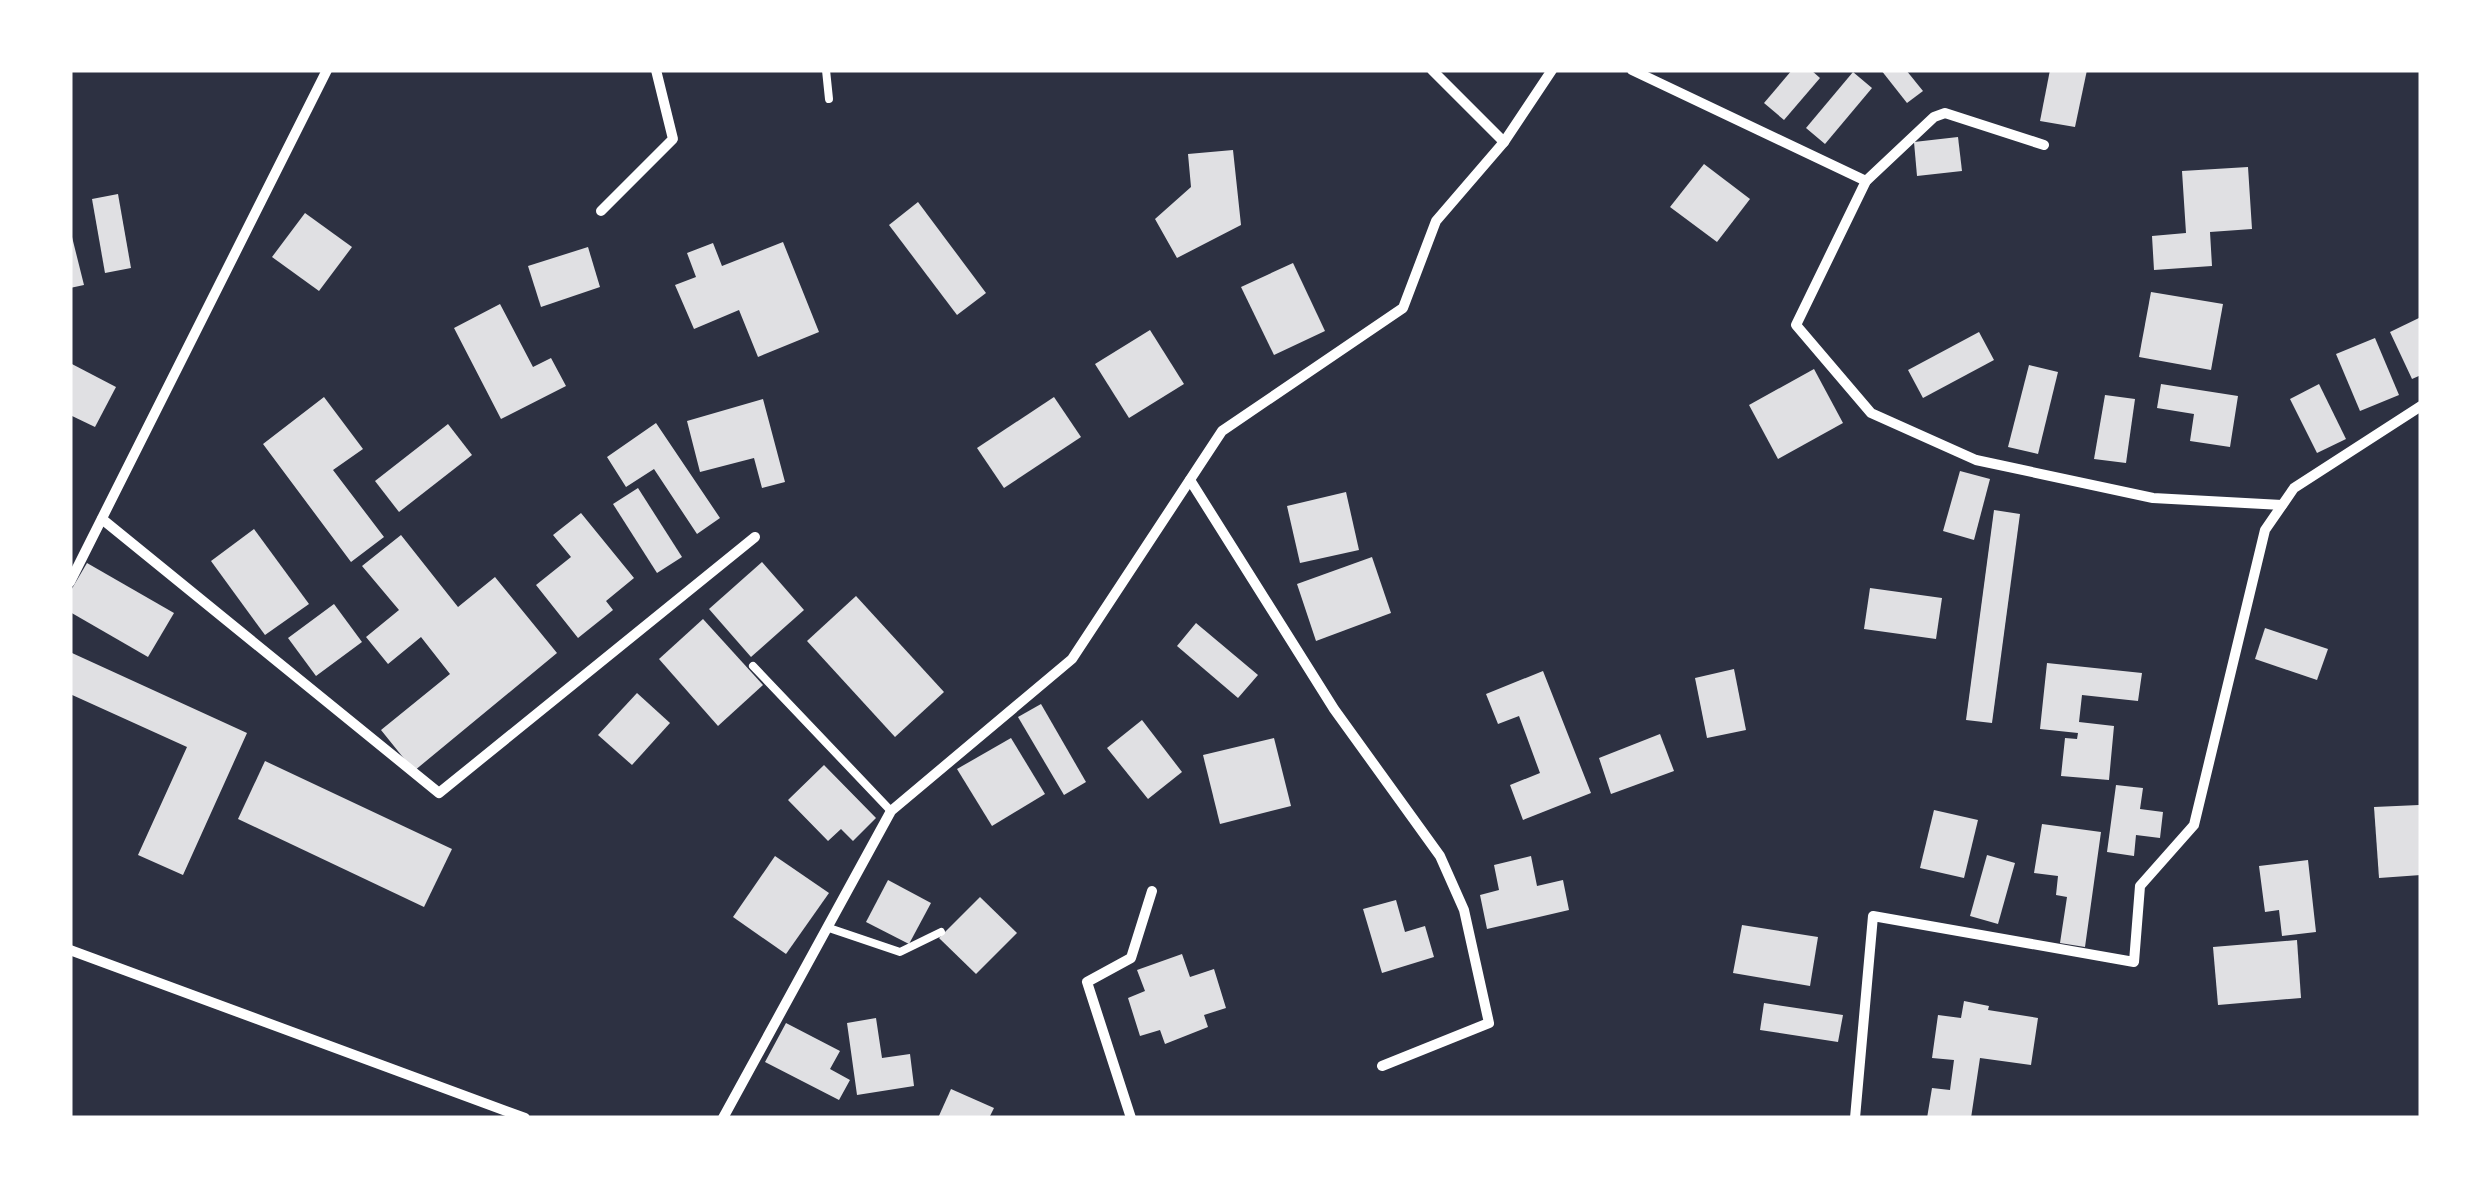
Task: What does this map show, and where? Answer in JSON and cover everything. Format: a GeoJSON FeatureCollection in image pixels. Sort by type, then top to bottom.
{"type":"FeatureCollection","features":[{"type":"Feature","properties":{"kind":"street"},"geometry":{"type":"LineString","coordinates":[[70,582],[327,70]]}},
{"type":"Feature","properties":{"kind":"street"},"geometry":{"type":"LineString","coordinates":[[601,211],[674,139],[656,70]]}},
{"type":"Feature","properties":{"kind":"street"},"geometry":{"type":"LineString","coordinates":[[1432,70],[1504,142]]}},
{"type":"Feature","properties":{"kind":"street"},"geometry":{"type":"LineString","coordinates":[[722,1118],[891,811],[1072,660],[1222,430],[1403,308],[1436,221],[1504,142],[1552,70]]}},
{"type":"Feature","properties":{"kind":"street"},"geometry":{"type":"LineString","coordinates":[[1632,70],[1866,180]]}},
{"type":"Feature","properties":{"kind":"street"},"geometry":{"type":"LineString","coordinates":[[2044,145],[1945,113],[1934,117],[1866,180],[1796,325],[1871,412],[1976,460],[2153,498],[2282,504]]}},
{"type":"Feature","properties":{"kind":"street"},"geometry":{"type":"LineString","coordinates":[[1855,1118],[1872,916],[2134,962],[2140,886],[2194,825],[2265,530],[2294,488],[2421,406]]}},
{"type":"Feature","properties":{"kind":"street"},"geometry":{"type":"LineString","coordinates":[[1190,480],[1334,709],[1440,856],[1464,910],[1490,1024],[1382,1066]]}},
{"type":"Feature","properties":{"kind":"street"},"geometry":{"type":"LineString","coordinates":[[102,518],[439,792],[755,537]]}},
{"type":"Feature","properties":{"kind":"street"},"geometry":{"type":"LineString","coordinates":[[1131,1118],[1087,982],[1131,958],[1152,891]]}},
{"type":"Feature","properties":{"kind":"street"},"geometry":{"type":"LineString","coordinates":[[70,950],[525,1118]]}},
{"type":"Feature","properties":{"kind":"street"},"geometry":{"type":"LineString","coordinates":[[504,1110],[515,1118]]}},
{"type":"Feature","properties":{"kind":"lane"},"geometry":{"type":"LineString","coordinates":[[826,70],[829,98]]}},
{"type":"Feature","properties":{"kind":"lane"},"geometry":{"type":"LineString","coordinates":[[752,666],[891,811]]}},
{"type":"Feature","properties":{"kind":"lane"},"geometry":{"type":"LineString","coordinates":[[829,928],[900,952],[941,932]]}},
{"type":"Feature","properties":{"kind":"building"},"geometry":{"type":"Polygon","coordinates":[[[1792,70],[1811,70],[1820,78],[1784,120],[1764,103],[1792,70]]]}},
{"type":"Feature","properties":{"kind":"building"},"geometry":{"type":"Polygon","coordinates":[[[1881,70],[1906,70],[1923,91],[1907,103],[1881,70]]]}},
{"type":"Feature","properties":{"kind":"building"},"geometry":{"type":"Polygon","coordinates":[[[2050,70],[2087,70],[2075,127],[2040,121],[2050,70]]]}},
{"type":"Feature","properties":{"kind":"building"},"geometry":{"type":"Polygon","coordinates":[[[1853,72],[1872,88],[1825,144],[1806,128],[1853,72]]]}},
{"type":"Feature","properties":{"kind":"building"},"geometry":{"type":"Polygon","coordinates":[[[1958,137],[1962,171],[1917,176],[1914,142],[1958,137]]]}},
{"type":"Feature","properties":{"kind":"building"},"geometry":{"type":"Polygon","coordinates":[[[1233,150],[1241,225],[1177,258],[1155,219],[1191,187],[1188,154],[1233,150]]]}},
{"type":"Feature","properties":{"kind":"building"},"geometry":{"type":"Polygon","coordinates":[[[1704,164],[1750,199],[1717,242],[1670,207],[1704,164]]]}},
{"type":"Feature","properties":{"kind":"building"},"geometry":{"type":"Polygon","coordinates":[[[2248,167],[2252,229],[2210,232],[2212,266],[2154,270],[2152,236],[2186,233],[2182,171],[2248,167]]]}},
{"type":"Feature","properties":{"kind":"building"},"geometry":{"type":"Polygon","coordinates":[[[118,194],[131,268],[105,273],[92,199],[118,194]]]}},
{"type":"Feature","properties":{"kind":"building"},"geometry":{"type":"Polygon","coordinates":[[[918,202],[986,293],[957,315],[889,225],[918,202]]]}},
{"type":"Feature","properties":{"kind":"building"},"geometry":{"type":"Polygon","coordinates":[[[305,213],[352,247],[319,291],[272,257],[305,213]]]}},
{"type":"Feature","properties":{"kind":"building"},"geometry":{"type":"Polygon","coordinates":[[[70,229],[84,285],[70,288],[70,229]]]}},
{"type":"Feature","properties":{"kind":"building"},"geometry":{"type":"Polygon","coordinates":[[[783,242],[819,332],[758,357],[739,310],[694,329],[675,285],[696,277],[687,253],[713,243],[722,266],[783,242]]]}},
{"type":"Feature","properties":{"kind":"building"},"geometry":{"type":"Polygon","coordinates":[[[588,247],[600,287],[541,307],[528,266],[588,247]]]}},
{"type":"Feature","properties":{"kind":"building"},"geometry":{"type":"Polygon","coordinates":[[[1293,263],[1325,331],[1274,355],[1241,287],[1293,263]]]}},
{"type":"Feature","properties":{"kind":"building"},"geometry":{"type":"Polygon","coordinates":[[[2151,292],[2223,304],[2211,370],[2139,357],[2151,292]]]}},
{"type":"Feature","properties":{"kind":"building"},"geometry":{"type":"Polygon","coordinates":[[[500,304],[533,367],[551,358],[566,386],[501,419],[454,328],[500,304]]]}},
{"type":"Feature","properties":{"kind":"building"},"geometry":{"type":"Polygon","coordinates":[[[2421,317],[2421,375],[2412,379],[2390,332],[2421,317]]]}},
{"type":"Feature","properties":{"kind":"building"},"geometry":{"type":"Polygon","coordinates":[[[1150,330],[1184,384],[1129,418],[1095,364],[1150,330]]]}},
{"type":"Feature","properties":{"kind":"building"},"geometry":{"type":"Polygon","coordinates":[[[1979,332],[1994,360],[1923,398],[1908,370],[1979,332]]]}},
{"type":"Feature","properties":{"kind":"building"},"geometry":{"type":"Polygon","coordinates":[[[2375,338],[2399,395],[2360,411],[2336,354],[2375,338]]]}},
{"type":"Feature","properties":{"kind":"building"},"geometry":{"type":"Polygon","coordinates":[[[70,363],[116,387],[95,427],[70,415],[70,363]]]}},
{"type":"Feature","properties":{"kind":"building"},"geometry":{"type":"Polygon","coordinates":[[[2029,365],[2058,372],[2038,454],[2008,447],[2029,365]]]}},
{"type":"Feature","properties":{"kind":"building"},"geometry":{"type":"Polygon","coordinates":[[[1814,369],[1843,423],[1778,459],[1749,405],[1814,369]]]}},
{"type":"Feature","properties":{"kind":"building"},"geometry":{"type":"Polygon","coordinates":[[[2161,384],[2238,396],[2230,447],[2190,441],[2194,414],[2157,408],[2161,384]]]}},
{"type":"Feature","properties":{"kind":"building"},"geometry":{"type":"Polygon","coordinates":[[[2319,384],[2346,439],[2317,453],[2290,399],[2319,384]]]}},
{"type":"Feature","properties":{"kind":"building"},"geometry":{"type":"Polygon","coordinates":[[[2105,395],[2135,399],[2126,463],[2094,459],[2105,395]]]}},
{"type":"Feature","properties":{"kind":"building"},"geometry":{"type":"Polygon","coordinates":[[[324,397],[363,449],[333,470],[384,537],[351,562],[263,444],[324,397]]]}},
{"type":"Feature","properties":{"kind":"building"},"geometry":{"type":"Polygon","coordinates":[[[1054,397],[1081,437],[1004,488],[977,448],[1054,397]]]}},
{"type":"Feature","properties":{"kind":"building"},"geometry":{"type":"Polygon","coordinates":[[[763,399],[785,482],[762,488],[754,458],[700,472],[687,421],[763,399]]]}},
{"type":"Feature","properties":{"kind":"building"},"geometry":{"type":"Polygon","coordinates":[[[656,423],[720,518],[697,534],[654,469],[626,487],[607,457],[656,423]]]}},
{"type":"Feature","properties":{"kind":"building"},"geometry":{"type":"Polygon","coordinates":[[[448,424],[472,455],[399,512],[375,481],[448,424]]]}},
{"type":"Feature","properties":{"kind":"building"},"geometry":{"type":"Polygon","coordinates":[[[1960,471],[1990,479],[1974,540],[1943,531],[1960,471]]]}},
{"type":"Feature","properties":{"kind":"building"},"geometry":{"type":"Polygon","coordinates":[[[638,488],[682,557],[657,573],[613,504],[638,488]]]}},
{"type":"Feature","properties":{"kind":"building"},"geometry":{"type":"Polygon","coordinates":[[[1346,492],[1359,550],[1300,563],[1287,506],[1346,492]]]}},
{"type":"Feature","properties":{"kind":"building"},"geometry":{"type":"Polygon","coordinates":[[[1994,510],[2020,514],[1992,723],[1966,720],[1994,510]]]}},
{"type":"Feature","properties":{"kind":"building"},"geometry":{"type":"Polygon","coordinates":[[[581,513],[634,578],[606,601],[613,610],[578,638],[536,585],[571,557],[553,535],[581,513]]]}},
{"type":"Feature","properties":{"kind":"building"},"geometry":{"type":"Polygon","coordinates":[[[254,529],[309,604],[265,635],[211,561],[254,529]]]}},
{"type":"Feature","properties":{"kind":"building"},"geometry":{"type":"Polygon","coordinates":[[[401,535],[458,607],[495,577],[557,653],[414,771],[381,730],[450,674],[421,637],[388,664],[366,637],[399,610],[362,566],[401,535]]]}},
{"type":"Feature","properties":{"kind":"building"},"geometry":{"type":"Polygon","coordinates":[[[1372,557],[1391,613],[1316,641],[1297,584],[1372,557]]]}},
{"type":"Feature","properties":{"kind":"building"},"geometry":{"type":"Polygon","coordinates":[[[762,562],[804,610],[751,657],[709,609],[762,562]]]}},
{"type":"Feature","properties":{"kind":"building"},"geometry":{"type":"Polygon","coordinates":[[[87,563],[174,613],[148,657],[70,612],[70,592],[87,563]]]}},
{"type":"Feature","properties":{"kind":"building"},"geometry":{"type":"Polygon","coordinates":[[[1870,588],[1942,598],[1936,639],[1864,629],[1870,588]]]}},
{"type":"Feature","properties":{"kind":"building"},"geometry":{"type":"Polygon","coordinates":[[[856,596],[944,692],[895,737],[807,641],[856,596]]]}},
{"type":"Feature","properties":{"kind":"building"},"geometry":{"type":"Polygon","coordinates":[[[334,604],[362,642],[316,676],[288,638],[334,604]]]}},
{"type":"Feature","properties":{"kind":"building"},"geometry":{"type":"Polygon","coordinates":[[[703,619],[763,685],[718,726],[659,659],[703,619]]]}},
{"type":"Feature","properties":{"kind":"building"},"geometry":{"type":"Polygon","coordinates":[[[1196,623],[1258,675],[1238,698],[1177,646],[1196,623]]]}},
{"type":"Feature","properties":{"kind":"building"},"geometry":{"type":"Polygon","coordinates":[[[2265,628],[2328,649],[2317,680],[2255,659],[2265,628]]]}},
{"type":"Feature","properties":{"kind":"building"},"geometry":{"type":"Polygon","coordinates":[[[72,653],[247,733],[183,875],[138,855],[187,747],[70,694],[72,653]]]}},
{"type":"Feature","properties":{"kind":"building"},"geometry":{"type":"Polygon","coordinates":[[[2047,663],[2142,673],[2138,701],[2082,695],[2079,722],[2114,726],[2109,780],[2061,776],[2065,738],[2077,739],[2078,733],[2040,729],[2047,663]]]}},
{"type":"Feature","properties":{"kind":"building"},"geometry":{"type":"Polygon","coordinates":[[[1734,669],[1746,730],[1707,738],[1695,678],[1734,669]]]}},
{"type":"Feature","properties":{"kind":"building"},"geometry":{"type":"Polygon","coordinates":[[[1543,671],[1591,793],[1523,820],[1510,785],[1540,773],[1519,716],[1498,724],[1486,694],[1543,671]]]}},
{"type":"Feature","properties":{"kind":"building"},"geometry":{"type":"Polygon","coordinates":[[[637,693],[670,723],[632,765],[598,735],[637,693]]]}},
{"type":"Feature","properties":{"kind":"building"},"geometry":{"type":"Polygon","coordinates":[[[1041,704],[1086,782],[1064,795],[1018,717],[1041,704]]]}},
{"type":"Feature","properties":{"kind":"building"},"geometry":{"type":"Polygon","coordinates":[[[1142,720],[1182,772],[1148,799],[1107,748],[1142,720]]]}},
{"type":"Feature","properties":{"kind":"building"},"geometry":{"type":"Polygon","coordinates":[[[1660,734],[1674,771],[1611,794],[1599,758],[1660,734]]]}},
{"type":"Feature","properties":{"kind":"building"},"geometry":{"type":"Polygon","coordinates":[[[1011,738],[1045,794],[992,826],[957,769],[1011,738]]]}},
{"type":"Feature","properties":{"kind":"building"},"geometry":{"type":"Polygon","coordinates":[[[1274,738],[1291,806],[1220,824],[1203,755],[1274,738]]]}},
{"type":"Feature","properties":{"kind":"building"},"geometry":{"type":"Polygon","coordinates":[[[265,761],[452,849],[424,907],[238,819],[265,761]]]}},
{"type":"Feature","properties":{"kind":"building"},"geometry":{"type":"Polygon","coordinates":[[[824,765],[876,818],[853,841],[841,829],[828,841],[788,800],[824,765]]]}},
{"type":"Feature","properties":{"kind":"building"},"geometry":{"type":"Polygon","coordinates":[[[2116,785],[2143,788],[2140,809],[2163,812],[2160,838],[2136,835],[2134,856],[2107,852],[2116,785]]]}},
{"type":"Feature","properties":{"kind":"building"},"geometry":{"type":"Polygon","coordinates":[[[2419,805],[2421,875],[2379,878],[2374,807],[2419,805]]]}},
{"type":"Feature","properties":{"kind":"building"},"geometry":{"type":"Polygon","coordinates":[[[1934,810],[1978,820],[1964,878],[1920,868],[1934,810]]]}},
{"type":"Feature","properties":{"kind":"building"},"geometry":{"type":"Polygon","coordinates":[[[2042,824],[2101,832],[2085,947],[2060,943],[2067,897],[2056,895],[2058,876],[2034,873],[2042,824]]]}},
{"type":"Feature","properties":{"kind":"building"},"geometry":{"type":"Polygon","coordinates":[[[1987,855],[2015,863],[1998,924],[1970,916],[1987,855]]]}},
{"type":"Feature","properties":{"kind":"building"},"geometry":{"type":"Polygon","coordinates":[[[775,856],[829,893],[786,954],[733,917],[775,856]]]}},
{"type":"Feature","properties":{"kind":"building"},"geometry":{"type":"Polygon","coordinates":[[[1531,856],[1537,886],[1563,880],[1569,910],[1487,929],[1480,895],[1499,890],[1494,865],[1531,856]]]}},
{"type":"Feature","properties":{"kind":"building"},"geometry":{"type":"Polygon","coordinates":[[[2308,860],[2316,932],[2282,936],[2279,910],[2265,912],[2259,866],[2308,860]]]}},
{"type":"Feature","properties":{"kind":"building"},"geometry":{"type":"Polygon","coordinates":[[[888,880],[931,903],[909,944],[866,922],[888,880]]]}},
{"type":"Feature","properties":{"kind":"building"},"geometry":{"type":"Polygon","coordinates":[[[980,897],[1017,933],[976,974],[939,938],[980,897]]]}},
{"type":"Feature","properties":{"kind":"building"},"geometry":{"type":"Polygon","coordinates":[[[1396,900],[1405,932],[1425,926],[1434,957],[1382,973],[1363,909],[1396,900]]]}},
{"type":"Feature","properties":{"kind":"building"},"geometry":{"type":"Polygon","coordinates":[[[1742,925],[1818,937],[1810,986],[1733,973],[1742,925]]]}},
{"type":"Feature","properties":{"kind":"building"},"geometry":{"type":"Polygon","coordinates":[[[2297,940],[2301,998],[2218,1005],[2213,947],[2297,940]]]}},
{"type":"Feature","properties":{"kind":"building"},"geometry":{"type":"Polygon","coordinates":[[[1182,954],[1190,977],[1214,969],[1226,1008],[1204,1015],[1208,1027],[1165,1044],[1160,1030],[1140,1036],[1128,998],[1145,991],[1137,970],[1182,954]]]}},
{"type":"Feature","properties":{"kind":"building"},"geometry":{"type":"Polygon","coordinates":[[[1964,1001],[1989,1006],[1988,1010],[2038,1018],[2031,1065],[1980,1058],[1971,1118],[1927,1118],[1932,1088],[1950,1090],[1954,1060],[1932,1058],[1938,1015],[1961,1018],[1964,1001]]]}},
{"type":"Feature","properties":{"kind":"building"},"geometry":{"type":"Polygon","coordinates":[[[1764,1003],[1843,1015],[1838,1042],[1760,1030],[1764,1003]]]}},
{"type":"Feature","properties":{"kind":"building"},"geometry":{"type":"Polygon","coordinates":[[[876,1018],[882,1058],[910,1054],[914,1086],[857,1095],[847,1023],[876,1018]]]}},
{"type":"Feature","properties":{"kind":"building"},"geometry":{"type":"Polygon","coordinates":[[[786,1023],[840,1051],[830,1069],[850,1080],[839,1100],[765,1062],[786,1023]]]}},
{"type":"Feature","properties":{"kind":"building"},"geometry":{"type":"Polygon","coordinates":[[[951,1089],[994,1108],[989,1118],[938,1118],[951,1089]]]}}]}
